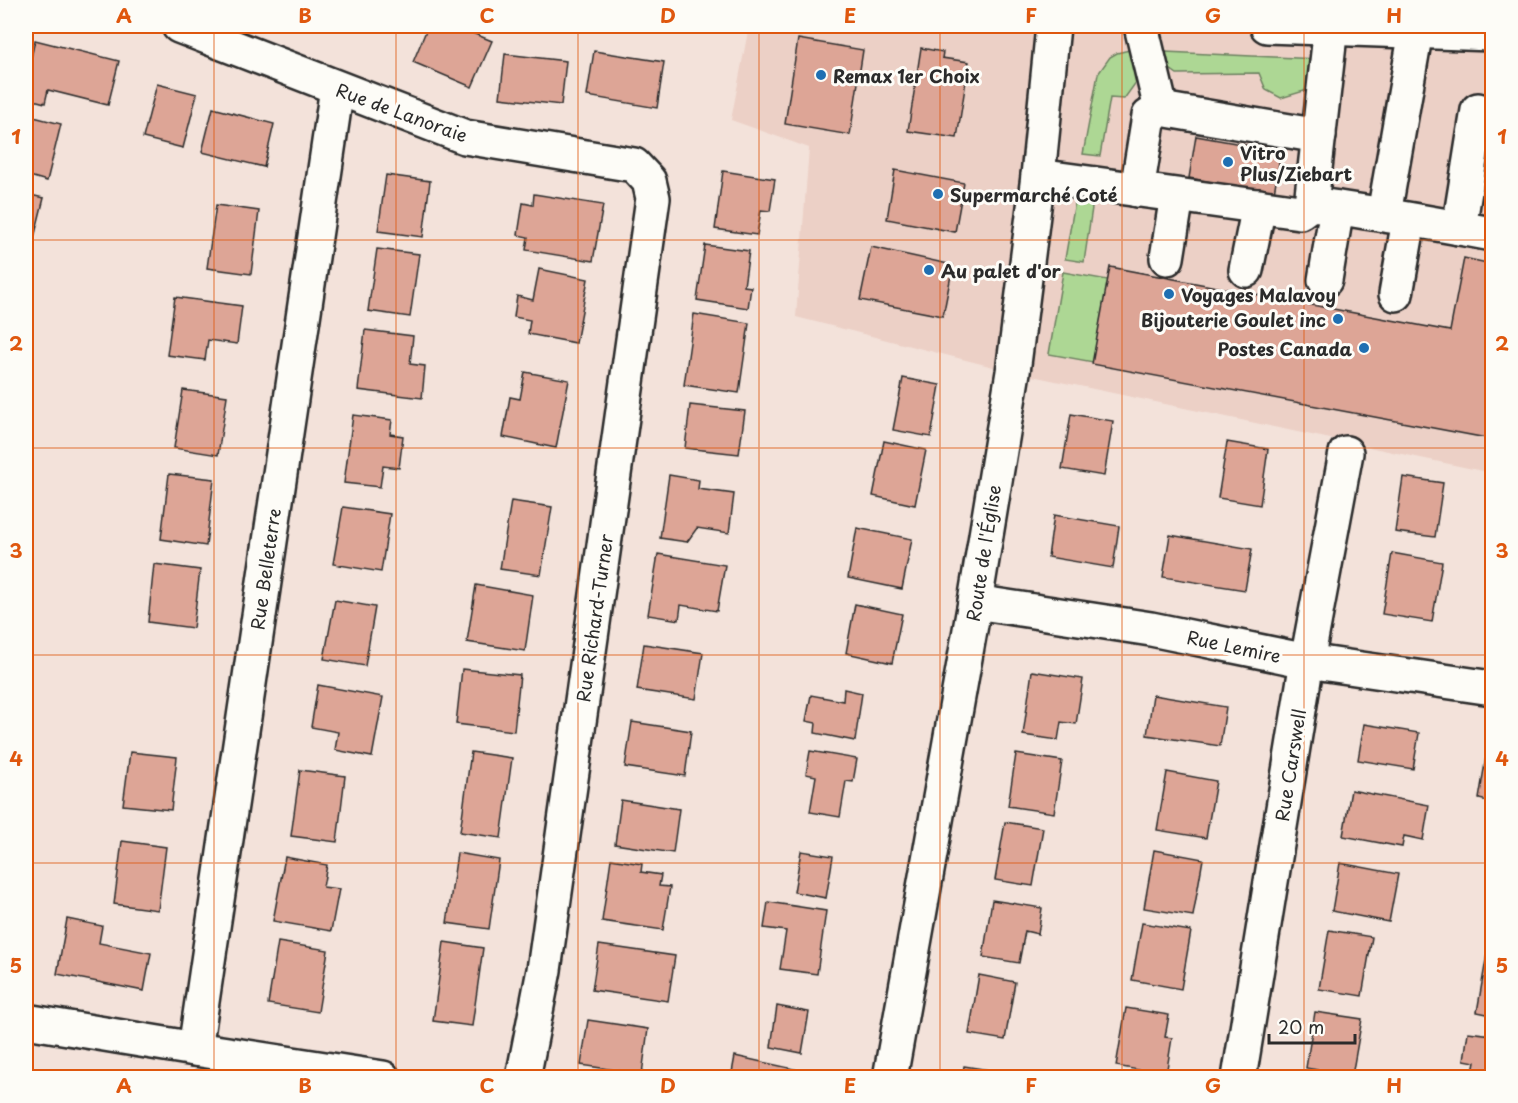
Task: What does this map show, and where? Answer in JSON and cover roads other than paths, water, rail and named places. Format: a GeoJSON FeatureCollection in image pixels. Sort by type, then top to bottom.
{"type":"FeatureCollection","features":[{"type":"Feature","properties":{"kind":"street","name":"Rue de Lanoraie"},"geometry":{"type":"LineString","coordinates":[[179,26],[465,137],[634,165]]}},
{"type":"Feature","properties":{"kind":"street","name":"Route de l'Église"},"geometry":{"type":"LineString","coordinates":[[890,1077],[975,602],[1013,372],[1038,176],[1053,26]]}},
{"type":"Feature","properties":{"kind":"street"},"geometry":{"type":"LineString","coordinates":[[1141,26],[1161,109]]}},
{"type":"Feature","properties":{"kind":"street"},"geometry":{"type":"LineString","coordinates":[[1267,26],[1492,34]]}},
{"type":"Feature","properties":{"kind":"street"},"geometry":{"type":"LineString","coordinates":[[1325,280],[1324,206],[1319,136],[1331,27]]}},
{"type":"Feature","properties":{"kind":"street"},"geometry":{"type":"LineString","coordinates":[[1396,294],[1396,217],[1416,31]]}},
{"type":"Feature","properties":{"kind":"street","name":"Rue Belleterre"},"geometry":{"type":"LineString","coordinates":[[195,1050],[337,88]]}},
{"type":"Feature","properties":{"kind":"street"},"geometry":{"type":"LineString","coordinates":[[1137,190],[1149,116],[1161,109],[1319,136]]}},
{"type":"Feature","properties":{"kind":"street"},"geometry":{"type":"LineString","coordinates":[[1459,228],[1478,110]]}},
{"type":"Feature","properties":{"kind":"street","name":"Rue Richard-Turner"},"geometry":{"type":"LineString","coordinates":[[524,1077],[546,958],[653,198],[649,181],[634,165]]}},
{"type":"Feature","properties":{"kind":"street"},"geometry":{"type":"LineString","coordinates":[[1038,176],[1300,212],[1324,206],[1492,234]]}},
{"type":"Feature","properties":{"kind":"street"},"geometry":{"type":"LineString","coordinates":[[1167,258],[1177,196]]}},
{"type":"Feature","properties":{"kind":"street"},"geometry":{"type":"LineString","coordinates":[[1246,270],[1259,206]]}},
{"type":"Feature","properties":{"kind":"street","name":"Rue Carswell"},"geometry":{"type":"LineString","coordinates":[[1239,1077],[1307,662],[1346,453]]}},
{"type":"Feature","properties":{"kind":"street","name":"Rue Lemire"},"geometry":{"type":"LineString","coordinates":[[975,602],[1151,628],[1307,662],[1492,688]]}},
{"type":"Feature","properties":{"kind":"street"},"geometry":{"type":"LineString","coordinates":[[26,1021],[195,1050],[383,1077]]}},
{"type":"Feature","properties":{"kind":"place","name":"Remax 1er Choix"},"geometry":{"type":"Point","coordinates":[821,75]}},
{"type":"Feature","properties":{"kind":"place","name":"Vitro Plus/Ziebart"},"geometry":{"type":"Point","coordinates":[1228,162]}},
{"type":"Feature","properties":{"kind":"place","name":"Supermarché Coté"},"geometry":{"type":"Point","coordinates":[938,194]}},
{"type":"Feature","properties":{"kind":"place","name":"Au palet d'or"},"geometry":{"type":"Point","coordinates":[929,270]}},
{"type":"Feature","properties":{"kind":"place","name":"Voyages Malavoy"},"geometry":{"type":"Point","coordinates":[1169,294]}},
{"type":"Feature","properties":{"kind":"place","name":"Bijouterie Goulet inc"},"geometry":{"type":"Point","coordinates":[1338,319]}},
{"type":"Feature","properties":{"kind":"place","name":"Postes Canada"},"geometry":{"type":"Point","coordinates":[1364,348]}}]}
